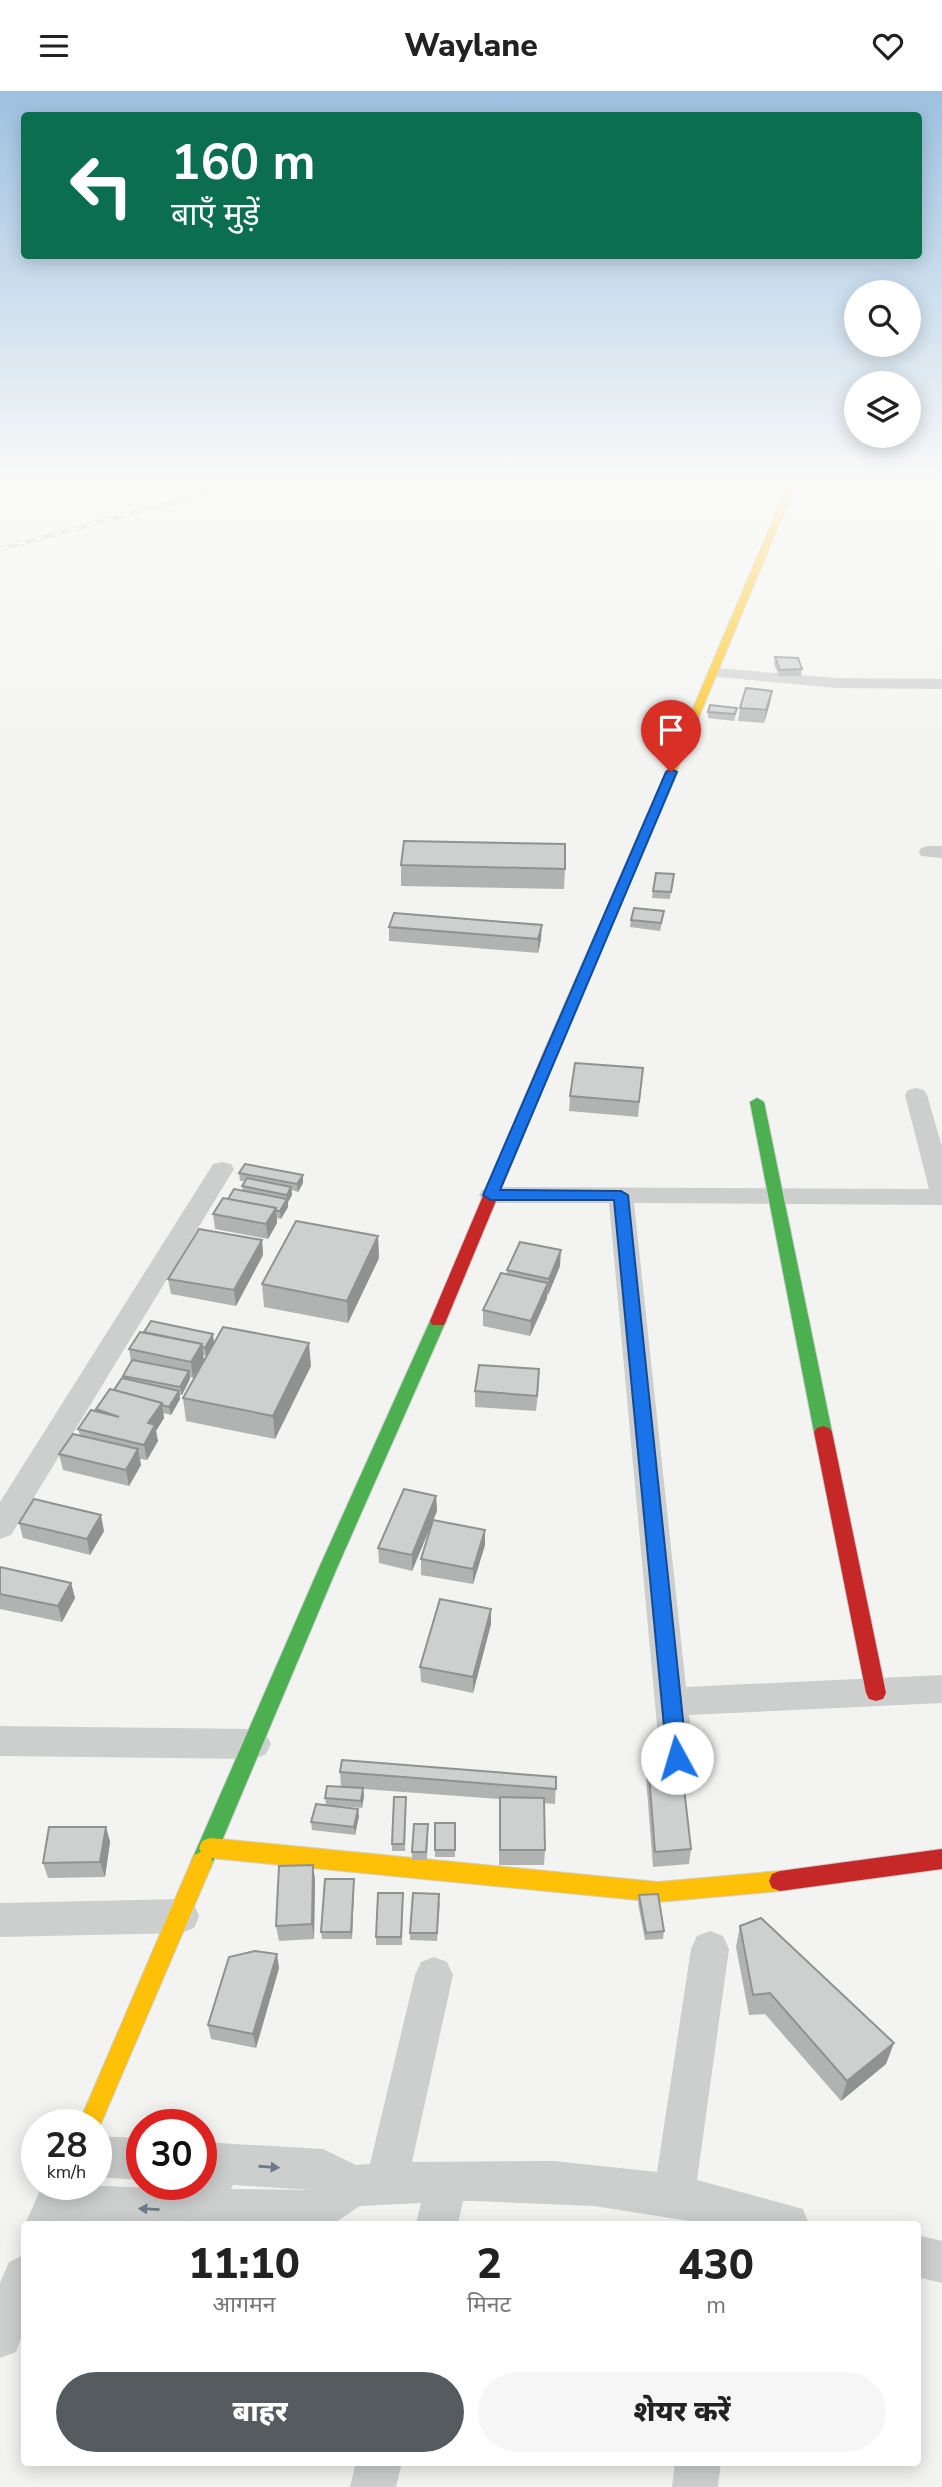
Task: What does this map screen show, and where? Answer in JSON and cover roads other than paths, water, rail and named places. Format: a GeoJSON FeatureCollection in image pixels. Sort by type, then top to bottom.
{"type":"FeatureCollection","features":[{"type":"Feature","properties":{"kind":"street"},"geometry":{"type":"LineString","coordinates":[[97,2109],[748,591]]}},
{"type":"Feature","properties":{"kind":"street"},"geometry":{"type":"LineString","coordinates":[[715,673],[836,683],[942,684]]}},
{"type":"Feature","properties":{"kind":"street"},"geometry":{"type":"LineString","coordinates":[[916,1095],[942,1191]]}},
{"type":"Feature","properties":{"kind":"street"},"geometry":{"type":"LineString","coordinates":[[757,1102],[876,1693]]}},
{"type":"Feature","properties":{"kind":"street"},"geometry":{"type":"LineString","coordinates":[[0,1527],[222,1169]]}},
{"type":"Feature","properties":{"kind":"street"},"geometry":{"type":"LineString","coordinates":[[491,1195],[942,1197]]}},
{"type":"Feature","properties":{"kind":"street"},"geometry":{"type":"LineString","coordinates":[[621,1195],[677,1758]]}},
{"type":"Feature","properties":{"kind":"street"},"geometry":{"type":"LineString","coordinates":[[671,1702],[942,1689]]}},
{"type":"Feature","properties":{"kind":"street"},"geometry":{"type":"LineString","coordinates":[[0,1741],[254,1744]]}},
{"type":"Feature","properties":{"kind":"street"},"geometry":{"type":"LineString","coordinates":[[210,1848],[659,1892],[783,1881],[942,1859]]}},
{"type":"Feature","properties":{"kind":"street"},"geometry":{"type":"LineString","coordinates":[[0,1920],[181,1916]]}},
{"type":"Feature","properties":{"kind":"street"},"geometry":{"type":"LineString","coordinates":[[674,2196],[710,1949]]}},
{"type":"Feature","properties":{"kind":"street"},"geometry":{"type":"LineString","coordinates":[[55,2204],[316,2211],[370,2185],[434,1975]]}},
{"type":"Feature","properties":{"kind":"street"},"geometry":{"type":"LineString","coordinates":[[217,2163],[323,2170],[370,2185],[506,2180],[566,2183],[674,2196],[730,2217],[763,2221]]}},
{"type":"Feature","properties":{"kind":"street"},"geometry":{"type":"LineString","coordinates":[[437,2221],[447,2181]]}},
{"type":"Feature","properties":{"kind":"street"},"geometry":{"type":"LineString","coordinates":[[204,2210],[205,2200]]}},
{"type":"Feature","properties":{"kind":"street"},"geometry":{"type":"LineString","coordinates":[[921,2257],[942,2262]]}},
{"type":"Feature","properties":{"kind":"street"},"geometry":{"type":"LineString","coordinates":[[0,2336],[21,2284]]}},
{"type":"Feature","properties":{"kind":"street"},"geometry":{"type":"LineString","coordinates":[[373,2487],[378,2466]]}},
{"type":"Feature","properties":{"kind":"street"},"geometry":{"type":"LineString","coordinates":[[695,2487],[698,2466]]}}]}
